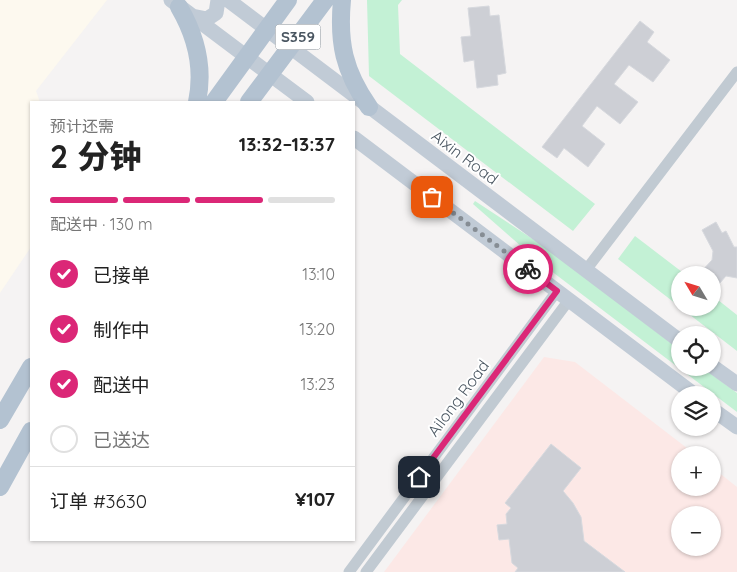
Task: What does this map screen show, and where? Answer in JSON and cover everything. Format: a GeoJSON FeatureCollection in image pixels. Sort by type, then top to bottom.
{"type":"FeatureCollection","features":[{"type":"Feature","properties":{"kind":"main road","name":"S359"},"geometry":{"type":"LineString","coordinates":[[215,101],[288,0]]}},
{"type":"Feature","properties":{"kind":"main road","name":"S359"},"geometry":{"type":"LineString","coordinates":[[250,101],[326,0]]}},
{"type":"Feature","properties":{"kind":"main road"},"geometry":{"type":"LineString","coordinates":[[342,0],[340,21],[344,59],[357,89],[369,106]]}},
{"type":"Feature","properties":{"kind":"main road"},"geometry":{"type":"LineString","coordinates":[[181,8],[188,22],[198,58],[197,101]]}},
{"type":"Feature","properties":{"kind":"main road"},"geometry":{"type":"LineString","coordinates":[[0,420],[30,369]]}},
{"type":"Feature","properties":{"kind":"main road"},"geometry":{"type":"LineString","coordinates":[[0,487],[30,433]]}},
{"type":"Feature","properties":{"kind":"street"},"geometry":{"type":"LineString","coordinates":[[181,8],[208,19],[216,13],[218,0]]}},
{"type":"Feature","properties":{"kind":"street","name":"Aixin Road"},"geometry":{"type":"LineString","coordinates":[[228,0],[671,334]]}},
{"type":"Feature","properties":{"kind":"street"},"geometry":{"type":"LineString","coordinates":[[181,8],[306,101]]}},
{"type":"Feature","properties":{"kind":"street"},"geometry":{"type":"LineString","coordinates":[[586,270],[737,72]]}},
{"type":"Feature","properties":{"kind":"street"},"geometry":{"type":"LineString","coordinates":[[355,139],[682,386]]}},
{"type":"Feature","properties":{"kind":"street","name":"Ailong Road"},"geometry":{"type":"LineString","coordinates":[[349,572],[563,295]]}},
{"type":"Feature","properties":{"kind":"street","name":"Ailong Road"},"geometry":{"type":"LineString","coordinates":[[366,572],[563,295]]}},
{"type":"Feature","properties":{"kind":"street"},"geometry":{"type":"LineString","coordinates":[[721,372],[737,384]]}},
{"type":"Feature","properties":{"kind":"street"},"geometry":{"type":"LineString","coordinates":[[721,415],[737,427]]}},
{"type":"Feature","properties":{"kind":"shaded area"},"geometry":{"type":"Polygon","coordinates":[[[0,0],[107,0],[36,91],[40,101],[30,101],[30,248],[0,293],[0,0]]]}},
{"type":"Feature","properties":{"kind":"shaded area"},"geometry":{"type":"Polygon","coordinates":[[[544,357],[575,362],[684,446],[671,446],[671,496],[721,496],[721,474],[737,487],[737,572],[384,572],[544,357]]]}},
{"type":"Feature","properties":{"kind":"green space"},"geometry":{"type":"Polygon","coordinates":[[[367,0],[402,0],[398,5],[400,54],[595,204],[573,231],[369,76],[367,0]]]}},
{"type":"Feature","properties":{"kind":"green space"},"geometry":{"type":"Polygon","coordinates":[[[475,201],[548,249],[671,343],[671,362],[538,261],[473,204],[475,201]]]}},
{"type":"Feature","properties":{"kind":"green space"},"geometry":{"type":"Polygon","coordinates":[[[635,236],[674,266],[671,266],[671,300],[618,259],[635,236]]]}},
{"type":"Feature","properties":{"kind":"green space"},"geometry":{"type":"Polygon","coordinates":[[[721,302],[737,315],[737,351],[721,339],[721,326],[704,326],[691,316],[721,316],[721,302]]]}},
{"type":"Feature","properties":{"kind":"green space"},"geometry":{"type":"Polygon","coordinates":[[[690,376],[714,376],[737,393],[737,412],[721,400],[721,386],[703,386],[690,376]]]}},
{"type":"Feature","properties":{"kind":"building"},"geometry":{"type":"Polygon","coordinates":[[[489,6],[490,16],[499,15],[506,73],[497,75],[498,85],[477,88],[474,60],[464,62],[461,37],[471,36],[468,8],[489,6]]]}},
{"type":"Feature","properties":{"kind":"building"},"geometry":{"type":"Polygon","coordinates":[[[640,21],[654,32],[647,42],[670,60],[653,82],[629,65],[614,84],[638,102],[620,124],[597,106],[582,126],[605,144],[588,167],[564,148],[557,158],[542,147],[640,21]]]}},
{"type":"Feature","properties":{"kind":"building"},"geometry":{"type":"Polygon","coordinates":[[[716,222],[722,233],[726,231],[734,247],[737,247],[737,278],[726,276],[721,282],[721,266],[706,266],[712,260],[713,251],[702,230],[716,222]]]}},
{"type":"Feature","properties":{"kind":"building"},"geometry":{"type":"Polygon","coordinates":[[[551,444],[581,468],[563,491],[581,517],[584,541],[625,572],[515,572],[518,568],[512,563],[509,539],[499,540],[497,525],[507,524],[506,514],[511,508],[505,503],[551,444]]]}},
{"type":"Feature","properties":{"kind":"way so far"},"geometry":{"type":"LineString","coordinates":[[432,197],[528,269]]}},
{"type":"Feature","properties":{"kind":"route"},"geometry":{"type":"LineString","coordinates":[[419,477],[557,291],[528,269]]}}]}
